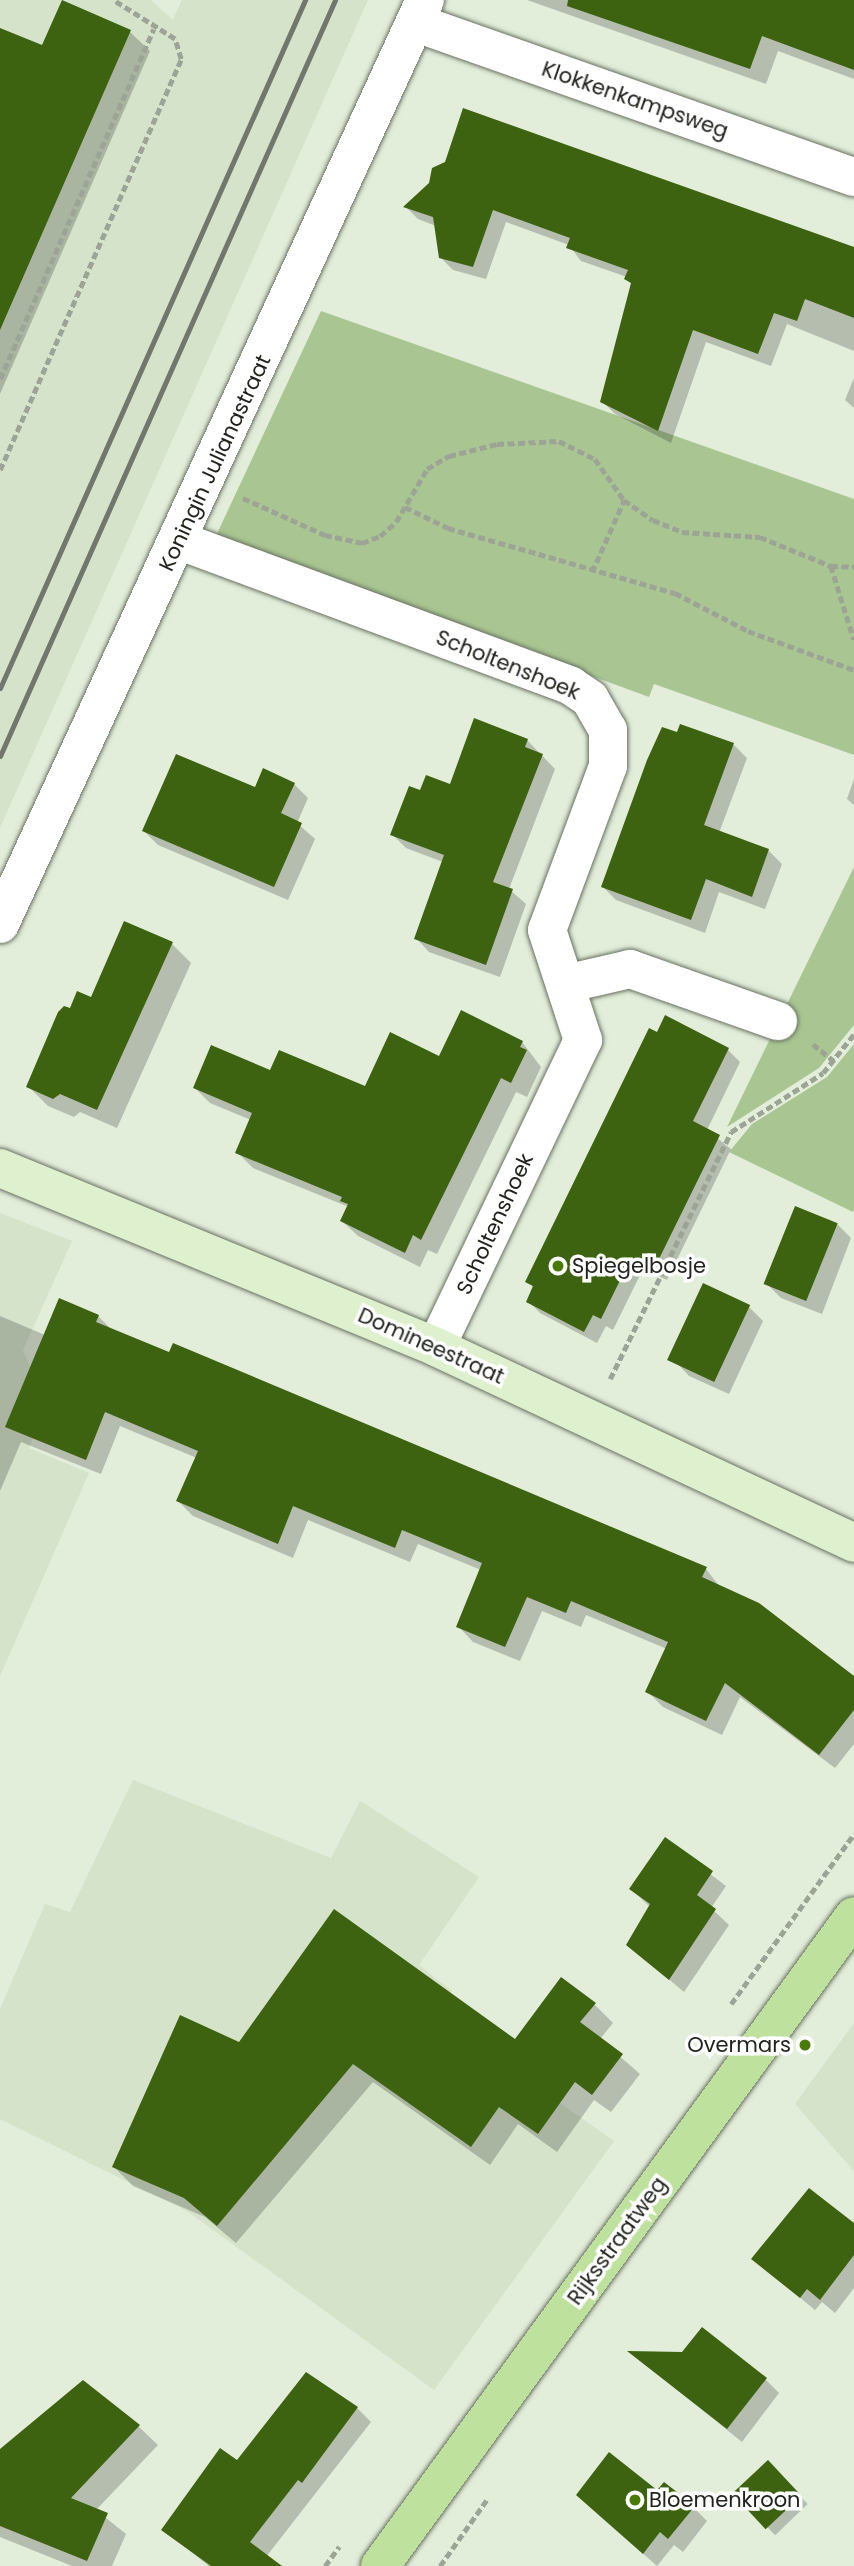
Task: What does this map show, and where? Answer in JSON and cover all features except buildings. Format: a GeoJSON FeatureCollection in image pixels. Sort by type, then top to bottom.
{"type":"FeatureCollection","features":[{"type":"Feature","properties":{"kind":"main road","name":"Domineestraat"},"geometry":{"type":"LineString","coordinates":[[0,1168],[436,1347],[854,1543]]}},
{"type":"Feature","properties":{"kind":"main road","name":"Rijksstraatweg"},"geometry":{"type":"LineString","coordinates":[[380,2566],[854,1916]]}},
{"type":"Feature","properties":{"kind":"street","name":"Klokkenkampsweg"},"geometry":{"type":"LineString","coordinates":[[421,11],[854,177]]}},
{"type":"Feature","properties":{"kind":"street","name":"Koningin Julianastraat"},"geometry":{"type":"LineString","coordinates":[[0,924],[208,482],[421,11]]}},
{"type":"Feature","properties":{"kind":"street","name":"Scholtenshoek"},"geometry":{"type":"LineString","coordinates":[[180,541],[558,681],[590,699],[608,730],[611,754],[547,930],[583,1040],[436,1347]]}},
{"type":"Feature","properties":{"kind":"street"},"geometry":{"type":"LineString","coordinates":[[565,984],[630,969],[778,1021]]}},
{"type":"Feature","properties":{"kind":"path"},"geometry":{"type":"LineString","coordinates":[[0,470],[181,59],[178,42],[154,29],[113,0]]}},
{"type":"Feature","properties":{"kind":"path"},"geometry":{"type":"LineString","coordinates":[[0,379],[154,29]]}},
{"type":"Feature","properties":{"kind":"path"},"geometry":{"type":"LineString","coordinates":[[208,482],[345,541],[362,543],[380,536],[405,507],[427,469],[449,456],[534,440],[559,441],[594,459],[624,500],[653,520],[682,532],[760,537],[831,566],[854,567]]}},
{"type":"Feature","properties":{"kind":"path"},"geometry":{"type":"LineString","coordinates":[[0,453],[9,450]]}},
{"type":"Feature","properties":{"kind":"path"},"geometry":{"type":"LineString","coordinates":[[592,572],[624,500]]}},
{"type":"Feature","properties":{"kind":"path"},"geometry":{"type":"LineString","coordinates":[[405,507],[448,528],[550,555],[592,572],[675,593],[748,631],[854,670]]}},
{"type":"Feature","properties":{"kind":"path"},"geometry":{"type":"LineString","coordinates":[[831,566],[854,640]]}},
{"type":"Feature","properties":{"kind":"path"},"geometry":{"type":"LineString","coordinates":[[591,1418],[731,1132],[823,1073],[854,1034]]}},
{"type":"Feature","properties":{"kind":"shaded area"},"geometry":{"type":"Polygon","coordinates":[[[0,0],[151,0],[173,20],[182,0],[368,0],[0,828],[0,0]]]}},
{"type":"Feature","properties":{"kind":"shaded area"},"geometry":{"type":"Polygon","coordinates":[[[0,1213],[72,1241],[23,1350],[46,1406],[29,1448],[89,1473],[0,1676],[0,1213]]]}},
{"type":"Feature","properties":{"kind":"shaded area"},"geometry":{"type":"Polygon","coordinates":[[[133,1780],[331,1858],[360,1801],[479,1877],[419,1965],[452,1991],[435,2015],[614,2141],[434,2390],[187,2211],[0,2119],[0,2009],[45,1904],[70,1912],[133,1780]]]}},
{"type":"Feature","properties":{"kind":"shaded area"},"geometry":{"type":"Polygon","coordinates":[[[854,2023],[854,2171],[795,2104],[854,2023]]]}},
{"type":"Feature","properties":{"kind":"green space"},"geometry":{"type":"Polygon","coordinates":[[[321,311],[854,499],[854,755],[654,684],[649,697],[215,538],[321,311]]]}},
{"type":"Feature","properties":{"kind":"green space"},"geometry":{"type":"Polygon","coordinates":[[[854,867],[854,1025],[819,1068],[727,1127],[854,867]]]}},
{"type":"Feature","properties":{"kind":"green space"},"geometry":{"type":"Polygon","coordinates":[[[854,1044],[853,1212],[729,1152],[752,1124],[827,1077],[854,1044]]]}},
{"type":"Feature","properties":{"kind":"railway"},"geometry":{"type":"LineString","coordinates":[[0,688],[305,0]]}},
{"type":"Feature","properties":{"kind":"railway"},"geometry":{"type":"LineString","coordinates":[[0,756],[335,0]]}},
{"type":"Feature","properties":{"kind":"place","name":"Spiegelbosje"},"geometry":{"type":"Point","coordinates":[558,1266]}},
{"type":"Feature","properties":{"kind":"place","name":"Overmars"},"geometry":{"type":"Point","coordinates":[805,2045]}},
{"type":"Feature","properties":{"kind":"place","name":"Bloemenkroon"},"geometry":{"type":"Point","coordinates":[635,2500]}}]}
